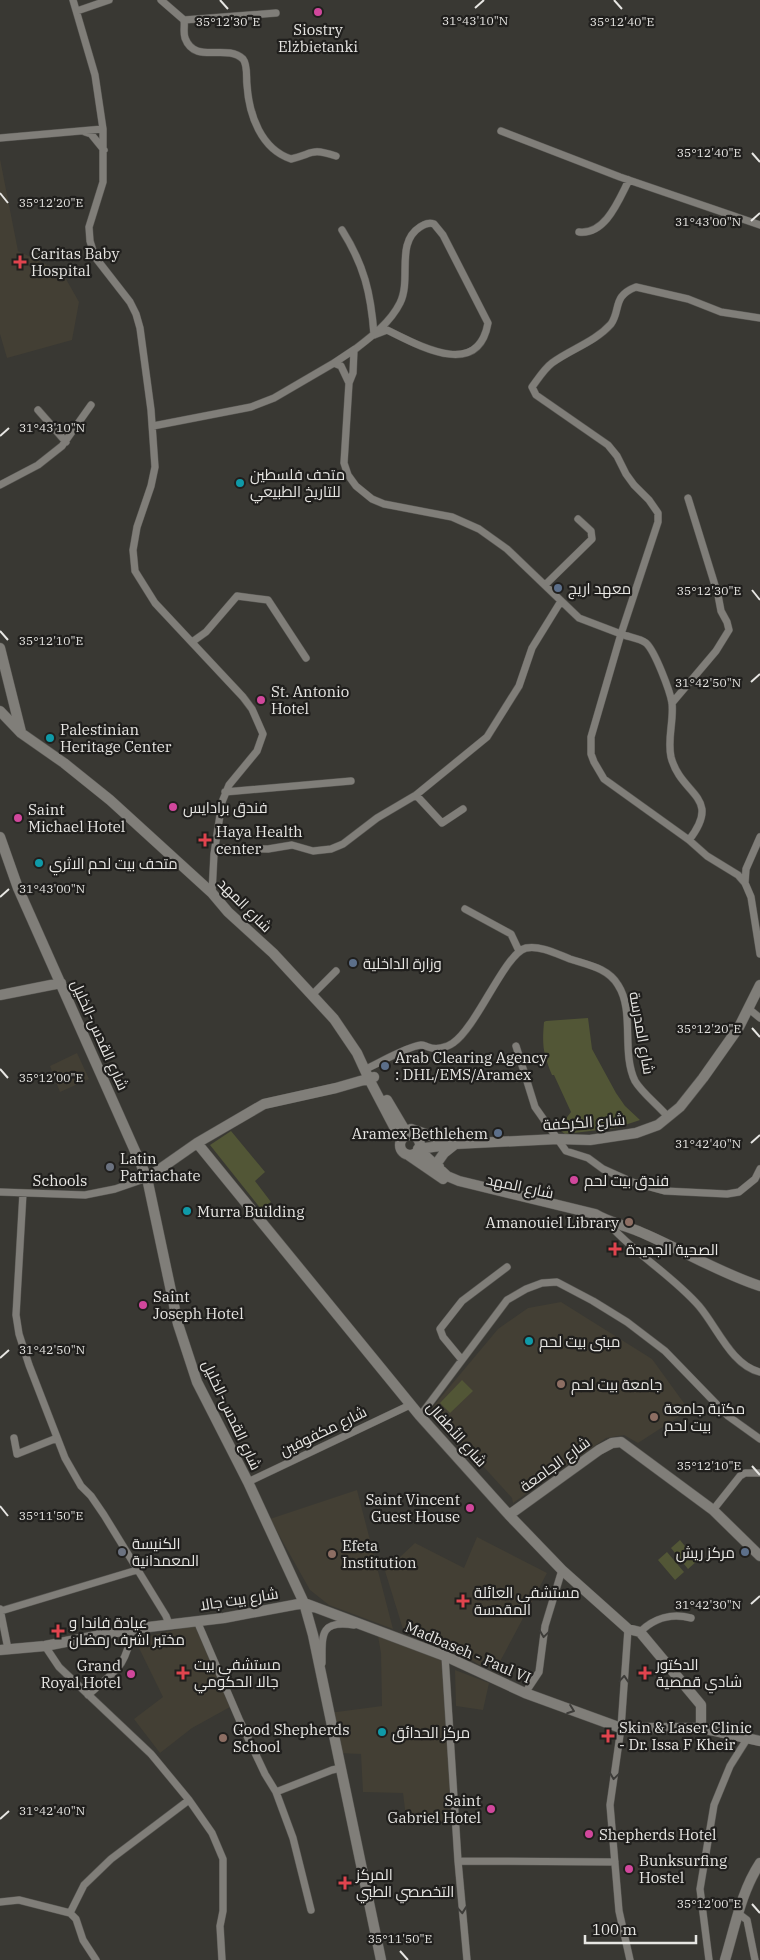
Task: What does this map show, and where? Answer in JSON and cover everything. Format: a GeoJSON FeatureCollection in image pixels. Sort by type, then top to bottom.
{"type":"FeatureCollection","features":[{"type":"Feature","properties":{"kind":"street"},"geometry":{"type":"LineString","coordinates":[[73,0],[95,75],[103,129],[103,182],[89,227],[90,242],[95,257],[130,302],[136,314],[140,328],[152,426],[155,467],[151,486],[137,527],[134,550],[135,570],[155,603],[243,696],[259,722],[263,734],[257,751],[233,779],[225,792],[214,854],[212,893]]}},
{"type":"Feature","properties":{"kind":"street"},"geometry":{"type":"LineString","coordinates":[[77,11],[109,0]]}},
{"type":"Feature","properties":{"kind":"street"},"geometry":{"type":"LineString","coordinates":[[162,0],[184,20],[185,38],[188,44],[197,52],[229,53],[242,59],[246,65],[247,88],[255,122],[268,144],[281,156],[291,159],[311,151],[336,156]]}},
{"type":"Feature","properties":{"kind":"street"},"geometry":{"type":"LineString","coordinates":[[184,20],[276,13]]}},
{"type":"Feature","properties":{"kind":"street"},"geometry":{"type":"LineString","coordinates":[[0,138],[103,129]]}},
{"type":"Feature","properties":{"kind":"street"},"geometry":{"type":"LineString","coordinates":[[82,131],[91,134],[104,150]]}},
{"type":"Feature","properties":{"kind":"street"},"geometry":{"type":"LineString","coordinates":[[502,131],[629,180],[760,225]]}},
{"type":"Feature","properties":{"kind":"street"},"geometry":{"type":"LineString","coordinates":[[579,232],[588,233],[602,225],[614,209],[629,180]]}},
{"type":"Feature","properties":{"kind":"street"},"geometry":{"type":"LineString","coordinates":[[152,426],[251,407],[264,402],[334,363],[355,349],[374,335],[390,319],[404,295],[408,239],[421,226],[429,222],[434,224],[443,235],[488,323],[487,332],[482,341],[473,349],[465,353],[449,355],[430,350],[387,330],[374,335]]}},
{"type":"Feature","properties":{"kind":"street"},"geometry":{"type":"LineString","coordinates":[[342,230],[356,251],[364,274],[369,295],[374,335]]}},
{"type":"Feature","properties":{"kind":"street"},"geometry":{"type":"LineString","coordinates":[[760,318],[721,312],[688,299],[636,287],[628,290],[617,303],[612,322],[577,349],[552,363],[532,387],[536,395],[608,445],[618,456],[626,474],[634,485],[649,500],[658,513],[658,522],[621,634],[591,737],[591,754],[599,772],[610,784],[689,840],[707,856],[738,875],[745,883],[751,897],[760,954]]}},
{"type":"Feature","properties":{"kind":"street"},"geometry":{"type":"LineString","coordinates":[[355,349],[353,373],[349,383],[344,463],[348,475],[356,486],[372,499],[384,504],[452,517],[467,522],[490,536],[585,621],[648,645],[672,702],[670,745],[673,764],[703,806],[702,820],[689,840]]}},
{"type":"Feature","properties":{"kind":"street"},"geometry":{"type":"LineString","coordinates":[[334,363],[341,366],[349,383]]}},
{"type":"Feature","properties":{"kind":"street"},"geometry":{"type":"LineString","coordinates":[[0,485],[38,465],[66,442],[91,405]]}},
{"type":"Feature","properties":{"kind":"street"},"geometry":{"type":"LineString","coordinates":[[38,410],[66,442]]}},
{"type":"Feature","properties":{"kind":"street"},"geometry":{"type":"LineString","coordinates":[[672,702],[710,659],[729,630],[721,611],[718,594],[688,498]]}},
{"type":"Feature","properties":{"kind":"street"},"geometry":{"type":"LineString","coordinates":[[545,585],[592,539],[591,531],[578,519]]}},
{"type":"Feature","properties":{"kind":"street"},"geometry":{"type":"LineString","coordinates":[[192,642],[206,632],[237,596],[268,600],[306,658]]}},
{"type":"Feature","properties":{"kind":"street"},"geometry":{"type":"LineString","coordinates":[[216,848],[268,849],[292,845],[313,851],[331,849],[343,844],[369,824],[416,795],[487,738],[519,686],[532,648],[561,601]]}},
{"type":"Feature","properties":{"kind":"street"},"geometry":{"type":"LineString","coordinates":[[0,648],[21,733]]}},
{"type":"Feature","properties":{"kind":"street"},"geometry":{"type":"LineString","coordinates":[[0,711],[21,733]]}},
{"type":"Feature","properties":{"kind":"street","name":"شارع المهد"},"geometry":{"type":"LineString","coordinates":[[21,733],[64,763],[110,800],[212,893],[228,912],[273,953],[334,1019],[372,1078]]}},
{"type":"Feature","properties":{"kind":"street"},"geometry":{"type":"LineString","coordinates":[[225,792],[351,781]]}},
{"type":"Feature","properties":{"kind":"street"},"geometry":{"type":"LineString","coordinates":[[416,795],[442,823],[463,810]]}},
{"type":"Feature","properties":{"kind":"street","name":"شارع القدس-الخليل"},"geometry":{"type":"LineString","coordinates":[[0,837],[18,888],[147,1178],[180,1332],[197,1382],[248,1482],[304,1603],[322,1678],[381,1960]]}},
{"type":"Feature","properties":{"kind":"street"},"geometry":{"type":"LineString","coordinates":[[745,883],[746,869],[760,837]]}},
{"type":"Feature","properties":{"kind":"street"},"geometry":{"type":"LineString","coordinates":[[366,1069],[422,1045],[438,1049],[453,1043],[481,1009],[519,951],[511,934],[465,909]]}},
{"type":"Feature","properties":{"kind":"street","name":"شارع المدرسة"},"geometry":{"type":"LineString","coordinates":[[519,951],[526,948],[538,948],[601,969],[612,976],[620,986],[625,1002],[626,1037],[634,1079],[639,1087],[668,1117]]}},
{"type":"Feature","properties":{"kind":"street"},"geometry":{"type":"LineString","coordinates":[[312,995],[336,971]]}},
{"type":"Feature","properties":{"kind":"street"},"geometry":{"type":"LineString","coordinates":[[0,995],[61,983]]}},
{"type":"Feature","properties":{"kind":"street","name":"شارع الكركفة"},"geometry":{"type":"LineString","coordinates":[[418,1149],[455,1144],[558,1139],[590,1140],[636,1133],[658,1126],[680,1107],[703,1078],[735,1033],[760,985]]}},
{"type":"Feature","properties":{"kind":"street"},"geometry":{"type":"LineString","coordinates":[[748,1009],[760,1018]]}},
{"type":"Feature","properties":{"kind":"street"},"geometry":{"type":"LineString","coordinates":[[516,1046],[535,1107],[566,1151],[588,1158],[603,1169],[632,1182],[665,1191],[727,1194],[739,1192],[755,1179],[760,1169]]}},
{"type":"Feature","properties":{"kind":"street"},"geometry":{"type":"LineString","coordinates":[[147,1178],[197,1143],[264,1104],[372,1078]]}},
{"type":"Feature","properties":{"kind":"street"},"geometry":{"type":"LineString","coordinates":[[372,1078],[408,1137]]}},
{"type":"Feature","properties":{"kind":"street"},"geometry":{"type":"LineString","coordinates":[[372,1078],[408,1137],[419,1142],[418,1149],[414,1154],[402,1151],[400,1147],[408,1137],[427,1135]]}},
{"type":"Feature","properties":{"kind":"street"},"geometry":{"type":"LineString","coordinates":[[399,1121],[412,1129],[455,1144],[440,1158],[437,1163],[439,1167]]}},
{"type":"Feature","properties":{"kind":"street","name":"شارع الأطفال"},"geometry":{"type":"LineString","coordinates":[[197,1143],[410,1405],[508,1515],[562,1570],[628,1629],[640,1632]]}},
{"type":"Feature","properties":{"kind":"street","name":"شارع المهد"},"geometry":{"type":"LineString","coordinates":[[418,1149],[448,1176],[459,1181],[595,1214],[605,1220],[637,1230],[733,1278],[760,1286]]}},
{"type":"Feature","properties":{"kind":"street","name":"شارع المهد"},"geometry":{"type":"LineString","coordinates":[[408,1154],[445,1180],[473,1192],[597,1220],[605,1220]]}},
{"type":"Feature","properties":{"kind":"street","name":"Schools"},"geometry":{"type":"LineString","coordinates":[[0,1192],[85,1195],[115,1189],[147,1178]]}},
{"type":"Feature","properties":{"kind":"street"},"geometry":{"type":"LineString","coordinates":[[23,1194],[16,1315],[19,1334],[28,1365],[73,1474],[104,1515],[166,1616],[169,1624]]}},
{"type":"Feature","properties":{"kind":"street"},"geometry":{"type":"LineString","coordinates":[[605,1220],[620,1238],[664,1272],[699,1307],[740,1362],[750,1370],[760,1372]]}},
{"type":"Feature","properties":{"kind":"street"},"geometry":{"type":"LineString","coordinates":[[462,1360],[443,1337],[440,1329],[462,1301],[507,1267]]}},
{"type":"Feature","properties":{"kind":"street"},"geometry":{"type":"LineString","coordinates":[[420,1416],[507,1300],[526,1289],[542,1283],[557,1282],[627,1322],[665,1351],[728,1416],[760,1439]]}},
{"type":"Feature","properties":{"kind":"street","name":"شارع مكفوفين"},"geometry":{"type":"LineString","coordinates":[[248,1482],[410,1405]]}},
{"type":"Feature","properties":{"kind":"street"},"geometry":{"type":"LineString","coordinates":[[14,1438],[17,1454],[57,1438]]}},
{"type":"Feature","properties":{"kind":"street","name":"شارع الجامعة"},"geometry":{"type":"LineString","coordinates":[[508,1515],[599,1450],[621,1442],[713,1510],[760,1556]]}},
{"type":"Feature","properties":{"kind":"street"},"geometry":{"type":"LineString","coordinates":[[713,1510],[740,1476],[745,1473],[760,1473]]}},
{"type":"Feature","properties":{"kind":"street"},"geometry":{"type":"LineString","coordinates":[[4,1649],[0,1610],[137,1570]]}},
{"type":"Feature","properties":{"kind":"street"},"geometry":{"type":"LineString","coordinates":[[525,1693],[539,1672],[545,1626],[562,1570]]}},
{"type":"Feature","properties":{"kind":"street","name":"شارع بيت جالا"},"geometry":{"type":"LineString","coordinates":[[4,1649],[45,1646],[132,1629],[224,1618],[304,1603]]}},
{"type":"Feature","properties":{"kind":"street","name":"Madbaseh - Paul VI"},"geometry":{"type":"LineString","coordinates":[[304,1603],[445,1656],[525,1693],[621,1728]]}},
{"type":"Feature","properties":{"kind":"street"},"geometry":{"type":"LineString","coordinates":[[691,1618],[670,1615],[647,1624],[640,1632],[701,1705],[701,1728]]}},
{"type":"Feature","properties":{"kind":"street"},"geometry":{"type":"LineString","coordinates":[[197,1621],[239,1720],[265,1774],[276,1792],[293,1838],[311,1910]]}},
{"type":"Feature","properties":{"kind":"street"},"geometry":{"type":"LineString","coordinates":[[322,1678],[323,1636],[326,1629],[331,1625],[350,1625],[376,1630]]}},
{"type":"Feature","properties":{"kind":"street"},"geometry":{"type":"LineString","coordinates":[[88,1695],[123,1663],[129,1650],[132,1629]]}},
{"type":"Feature","properties":{"kind":"street"},"geometry":{"type":"LineString","coordinates":[[628,1629],[621,1728],[610,1805],[619,1910],[630,1960]]}},
{"type":"Feature","properties":{"kind":"street"},"geometry":{"type":"LineString","coordinates":[[45,1646],[59,1666],[151,1754],[189,1800],[212,1832],[223,1859],[223,1911],[220,1926],[222,1960]]}},
{"type":"Feature","properties":{"kind":"street"},"geometry":{"type":"LineString","coordinates":[[445,1656],[458,1861],[467,1960]]}},
{"type":"Feature","properties":{"kind":"street"},"geometry":{"type":"LineString","coordinates":[[621,1728],[701,1728],[760,1741]]}},
{"type":"Feature","properties":{"kind":"street"},"geometry":{"type":"LineString","coordinates":[[709,1960],[700,1888],[714,1805],[730,1766],[747,1739]]}},
{"type":"Feature","properties":{"kind":"street"},"geometry":{"type":"LineString","coordinates":[[276,1792],[341,1768]]}},
{"type":"Feature","properties":{"kind":"street"},"geometry":{"type":"LineString","coordinates":[[70,1913],[84,1884],[111,1859],[189,1800]]}},
{"type":"Feature","properties":{"kind":"street"},"geometry":{"type":"LineString","coordinates":[[458,1861],[615,1862]]}},
{"type":"Feature","properties":{"kind":"street"},"geometry":{"type":"LineString","coordinates":[[725,1960],[750,1878],[760,1863]]}},
{"type":"Feature","properties":{"kind":"street"},"geometry":{"type":"LineString","coordinates":[[0,1902],[19,1900],[70,1913],[76,1919],[83,1940],[96,1960]]}},
{"type":"Feature","properties":{"kind":"street"},"geometry":{"type":"LineString","coordinates":[[739,1914],[747,1920],[755,1960]]}},
{"type":"Feature","properties":{"kind":"shaded area","name":"Caritas Baby Hospital"},"geometry":{"type":"Polygon","coordinates":[[[0,159],[18,251],[62,272],[79,302],[72,340],[7,358],[0,334],[0,159]]]}},
{"type":"Feature","properties":{"kind":"shaded area"},"geometry":{"type":"Polygon","coordinates":[[[77,1053],[89,1079],[60,1092],[50,1066],[77,1053]]]}},
{"type":"Feature","properties":{"kind":"shaded area","name":"جامعة بيت لحم"},"geometry":{"type":"Polygon","coordinates":[[[561,1302],[652,1359],[689,1410],[638,1443],[624,1435],[606,1438],[513,1503],[512,1498],[431,1409],[498,1329],[528,1308],[561,1302]]]}},
{"type":"Feature","properties":{"kind":"shaded area","name":"Efeta Institution"},"geometry":{"type":"Polygon","coordinates":[[[357,1490],[393,1629],[329,1605],[310,1590],[270,1519],[357,1490]]]}},
{"type":"Feature","properties":{"kind":"shaded area","name":"مستشفى العائلة المقدسة"},"geometry":{"type":"Polygon","coordinates":[[[477,1537],[547,1573],[496,1669],[481,1666],[450,1647],[403,1629],[385,1571],[415,1543],[464,1568],[477,1537]]]}},
{"type":"Feature","properties":{"kind":"shaded area","name":"مستشفى بيت جالا الحكومي"},"geometry":{"type":"Polygon","coordinates":[[[195,1625],[230,1707],[192,1728],[160,1753],[134,1719],[163,1697],[139,1648],[145,1637],[195,1625]]]}},
{"type":"Feature","properties":{"kind":"shaded area"},"geometry":{"type":"Polygon","coordinates":[[[377,1630],[445,1656],[456,1821],[407,1825],[403,1793],[363,1792],[361,1754],[338,1753],[329,1713],[382,1706],[381,1653],[377,1630]]]}},
{"type":"Feature","properties":{"kind":"shaded area"},"geometry":{"type":"Polygon","coordinates":[[[455,1670],[489,1683],[483,1710],[456,1706],[455,1670]]]}},
{"type":"Feature","properties":{"kind":"green space"},"geometry":{"type":"Polygon","coordinates":[[[588,1018],[592,1049],[616,1093],[625,1106],[640,1120],[616,1128],[565,1134],[558,1129],[571,1112],[547,1061],[543,1044],[544,1022],[588,1018]]]}},
{"type":"Feature","properties":{"kind":"green space"},"geometry":{"type":"Polygon","coordinates":[[[231,1131],[265,1172],[255,1181],[271,1202],[261,1209],[210,1145],[231,1131]]]}},
{"type":"Feature","properties":{"kind":"green space"},"geometry":{"type":"Polygon","coordinates":[[[462,1380],[473,1391],[450,1413],[440,1403],[462,1380]]]}},
{"type":"Feature","properties":{"kind":"green space"},"geometry":{"type":"Polygon","coordinates":[[[680,1540],[697,1561],[688,1569],[671,1548],[680,1540]]]}},
{"type":"Feature","properties":{"kind":"green space"},"geometry":{"type":"Polygon","coordinates":[[[667,1552],[684,1572],[675,1580],[658,1560],[667,1552]]]}},
{"type":"Feature","properties":{"kind":"place","name":"Siostry Elżbietanki"},"geometry":{"type":"Point","coordinates":[318,12]}},
{"type":"Feature","properties":{"kind":"place","name":"Caritas Baby Hospital"},"geometry":{"type":"Point","coordinates":[20,262]}},
{"type":"Feature","properties":{"kind":"place","name":"متحف فلسطين للتاريخ الطبيعي"},"geometry":{"type":"Point","coordinates":[240,483]}},
{"type":"Feature","properties":{"kind":"place","name":"معهد اريج"},"geometry":{"type":"Point","coordinates":[558,588]}},
{"type":"Feature","properties":{"kind":"place","name":"St. Antonio Hotel"},"geometry":{"type":"Point","coordinates":[261,700]}},
{"type":"Feature","properties":{"kind":"place","name":"Palestinian Heritage Center"},"geometry":{"type":"Point","coordinates":[50,738]}},
{"type":"Feature","properties":{"kind":"place","name":"فندق برادايس"},"geometry":{"type":"Point","coordinates":[173,807]}},
{"type":"Feature","properties":{"kind":"place","name":"Saint Michael Hotel"},"geometry":{"type":"Point","coordinates":[18,818]}},
{"type":"Feature","properties":{"kind":"place","name":"Haya Health center"},"geometry":{"type":"Point","coordinates":[205,840]}},
{"type":"Feature","properties":{"kind":"place","name":"متحف بيت لحم الاثري"},"geometry":{"type":"Point","coordinates":[39,863]}},
{"type":"Feature","properties":{"kind":"place","name":"وزارة الداخلية"},"geometry":{"type":"Point","coordinates":[353,963]}},
{"type":"Feature","properties":{"kind":"place","name":"Arab Clearing Agency : DHL/EMS/Aramex"},"geometry":{"type":"Point","coordinates":[385,1066]}},
{"type":"Feature","properties":{"kind":"place","name":"Aramex Bethlehem"},"geometry":{"type":"Point","coordinates":[498,1133]}},
{"type":"Feature","properties":{"kind":"place","name":"Latin Patriachate"},"geometry":{"type":"Point","coordinates":[110,1167]}},
{"type":"Feature","properties":{"kind":"place","name":"فندق بيت لحم"},"geometry":{"type":"Point","coordinates":[574,1180]}},
{"type":"Feature","properties":{"kind":"place","name":"Murra Building"},"geometry":{"type":"Point","coordinates":[187,1211]}},
{"type":"Feature","properties":{"kind":"place","name":"Amanouiel Library"},"geometry":{"type":"Point","coordinates":[629,1222]}},
{"type":"Feature","properties":{"kind":"place","name":"الصحية الجديدة"},"geometry":{"type":"Point","coordinates":[615,1249]}},
{"type":"Feature","properties":{"kind":"place","name":"Saint Joseph Hotel"},"geometry":{"type":"Point","coordinates":[143,1305]}},
{"type":"Feature","properties":{"kind":"place","name":"مبنى بيت لحم"},"geometry":{"type":"Point","coordinates":[529,1341]}},
{"type":"Feature","properties":{"kind":"place","name":"جامعة بيت لحم"},"geometry":{"type":"Point","coordinates":[561,1384]}},
{"type":"Feature","properties":{"kind":"place","name":"مكتبة جامعة بيت لحم"},"geometry":{"type":"Point","coordinates":[654,1417]}},
{"type":"Feature","properties":{"kind":"place","name":"Saint Vincent Guest House"},"geometry":{"type":"Point","coordinates":[470,1508]}},
{"type":"Feature","properties":{"kind":"place","name":"الكنيسة المعمدانية"},"geometry":{"type":"Point","coordinates":[122,1552]}},
{"type":"Feature","properties":{"kind":"place","name":"مركز ريش"},"geometry":{"type":"Point","coordinates":[745,1552]}},
{"type":"Feature","properties":{"kind":"place","name":"Efeta Institution"},"geometry":{"type":"Point","coordinates":[332,1554]}},
{"type":"Feature","properties":{"kind":"place","name":"مستشفى العائلة المقدسة"},"geometry":{"type":"Point","coordinates":[463,1601]}},
{"type":"Feature","properties":{"kind":"place","name":"عيادة فاندا و مختبر اشرف رمضان"},"geometry":{"type":"Point","coordinates":[58,1631]}},
{"type":"Feature","properties":{"kind":"place","name":"مستشفى بيت جالا الحكومي"},"geometry":{"type":"Point","coordinates":[183,1673]}},
{"type":"Feature","properties":{"kind":"place","name":"الدكتور شادي قمصية"},"geometry":{"type":"Point","coordinates":[645,1673]}},
{"type":"Feature","properties":{"kind":"place","name":"Grand Royal Hotel"},"geometry":{"type":"Point","coordinates":[131,1674]}},
{"type":"Feature","properties":{"kind":"place","name":"مركز الحدائق"},"geometry":{"type":"Point","coordinates":[382,1732]}},
{"type":"Feature","properties":{"kind":"place","name":"Skin & Laser Clinic - Dr. Issa F Kheir"},"geometry":{"type":"Point","coordinates":[608,1736]}},
{"type":"Feature","properties":{"kind":"place","name":"Good Shepherds School"},"geometry":{"type":"Point","coordinates":[223,1738]}},
{"type":"Feature","properties":{"kind":"place","name":"Saint Gabriel Hotel"},"geometry":{"type":"Point","coordinates":[491,1809]}},
{"type":"Feature","properties":{"kind":"place","name":"Shepherds Hotel"},"geometry":{"type":"Point","coordinates":[589,1834]}},
{"type":"Feature","properties":{"kind":"place","name":"Bunksurfing Hostel"},"geometry":{"type":"Point","coordinates":[629,1869]}},
{"type":"Feature","properties":{"kind":"place","name":"المركز التخصصي الطبي"},"geometry":{"type":"Point","coordinates":[345,1883]}}]}
